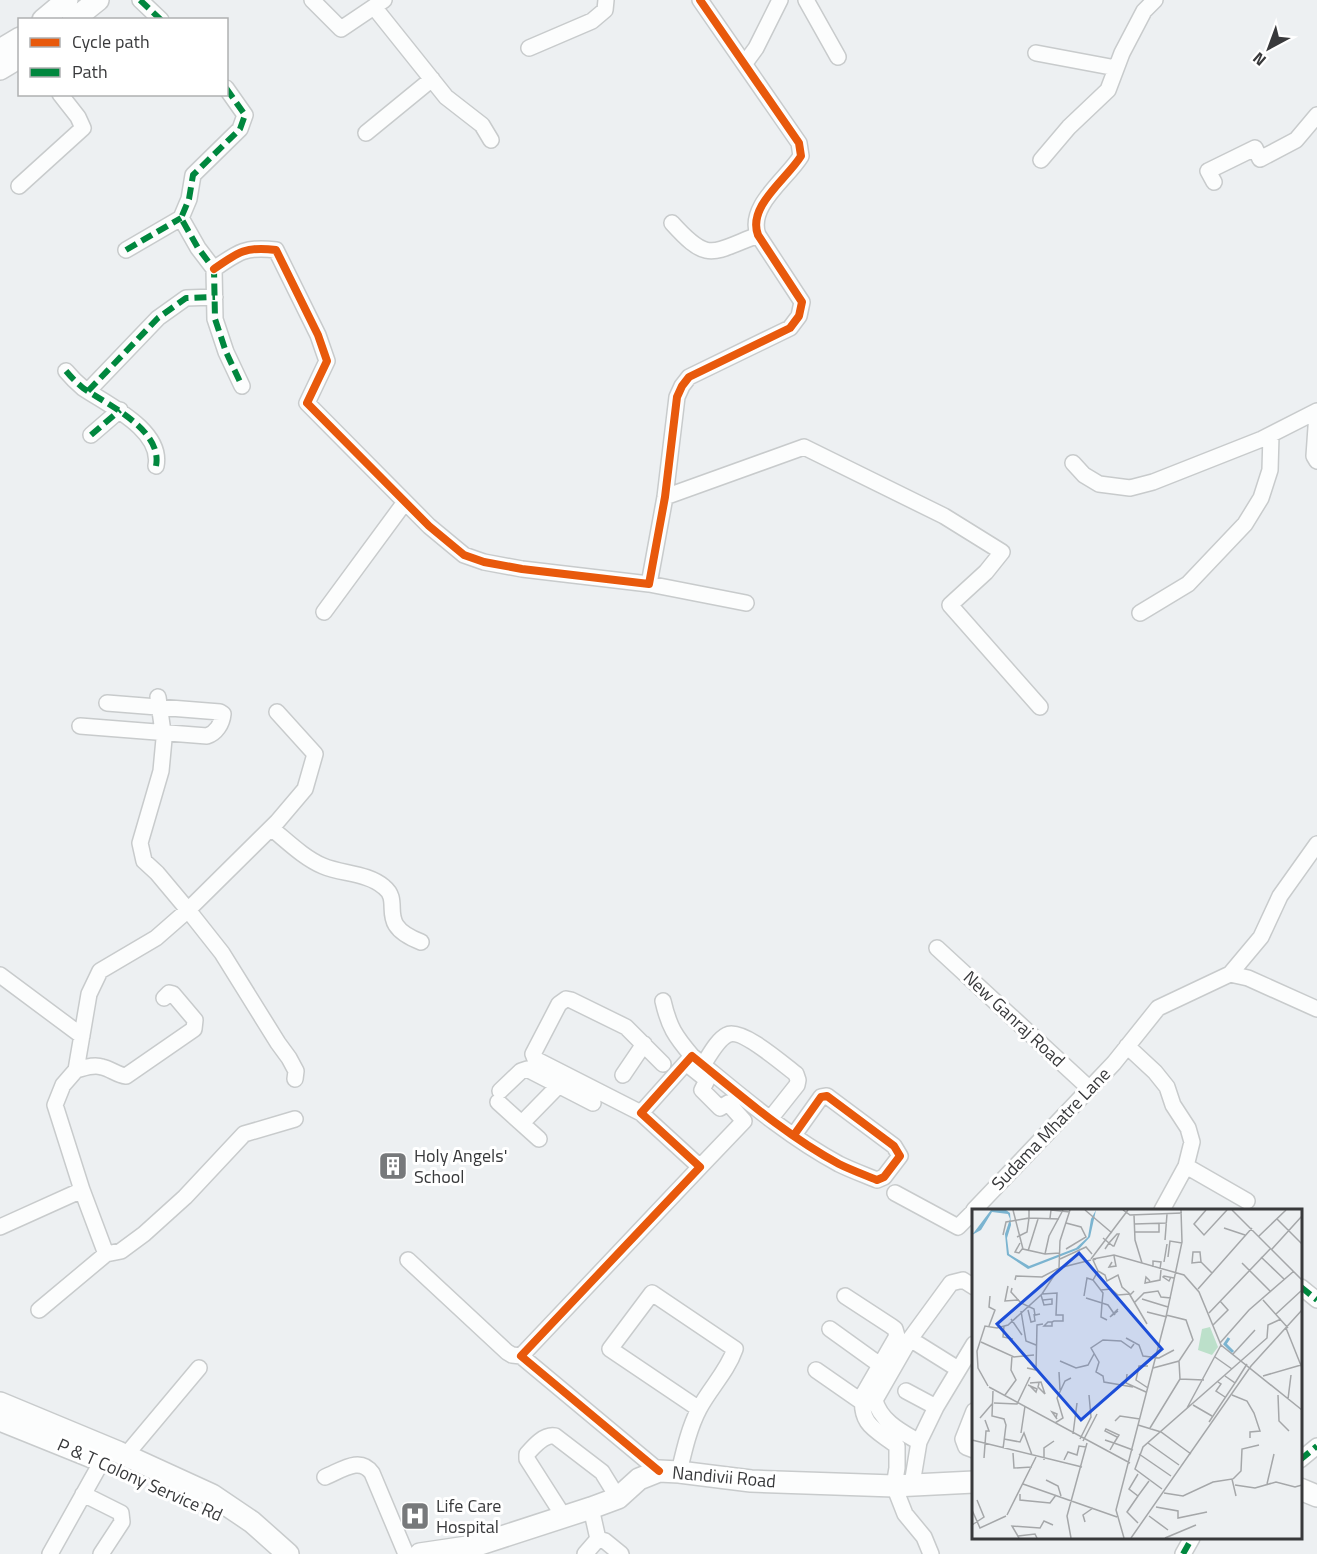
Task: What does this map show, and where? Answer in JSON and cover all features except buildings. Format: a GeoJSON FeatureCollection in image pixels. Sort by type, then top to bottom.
{"type":"FeatureCollection","features":[{"type":"Feature","properties":{"kind":"street"},"geometry":{"type":"LineString","coordinates":[[45,18],[67,0]]}},
{"type":"Feature","properties":{"kind":"street"},"geometry":{"type":"LineString","coordinates":[[76,18],[98,0]]}},
{"type":"Feature","properties":{"kind":"street"},"geometry":{"type":"LineString","coordinates":[[140,0],[159,18]]}},
{"type":"Feature","properties":{"kind":"street"},"geometry":{"type":"LineString","coordinates":[[312,0],[341,29],[379,4],[446,97],[482,125],[491,140]]}},
{"type":"Feature","properties":{"kind":"street"},"geometry":{"type":"LineString","coordinates":[[529,48],[592,21],[605,10],[606,0]]}},
{"type":"Feature","properties":{"kind":"street"},"geometry":{"type":"LineString","coordinates":[[649,584],[665,496],[677,397],[682,387],[689,377],[790,328],[799,316],[802,302],[754,226],[755,217],[762,204],[801,156],[799,143],[700,0]]}},
{"type":"Feature","properties":{"kind":"street"},"geometry":{"type":"LineString","coordinates":[[745,63],[756,48],[780,0]]}},
{"type":"Feature","properties":{"kind":"street"},"geometry":{"type":"LineString","coordinates":[[806,0],[838,57]]}},
{"type":"Feature","properties":{"kind":"street"},"geometry":{"type":"LineString","coordinates":[[1041,160],[1069,127],[1108,90],[1122,53],[1144,11],[1155,0]]}},
{"type":"Feature","properties":{"kind":"street"},"geometry":{"type":"LineString","coordinates":[[0,69],[15,46]]}},
{"type":"Feature","properties":{"kind":"street"},"geometry":{"type":"LineString","coordinates":[[1036,53],[1116,68]]}},
{"type":"Feature","properties":{"kind":"street"},"geometry":{"type":"LineString","coordinates":[[366,133],[432,79]]}},
{"type":"Feature","properties":{"kind":"street"},"geometry":{"type":"LineString","coordinates":[[126,250],[181,218],[189,199],[193,175],[240,129],[245,115],[228,91]]}},
{"type":"Feature","properties":{"kind":"street"},"geometry":{"type":"LineString","coordinates":[[18,186],[83,128],[78,117],[62,96]]}},
{"type":"Feature","properties":{"kind":"street"},"geometry":{"type":"LineString","coordinates":[[1214,182],[1208,171],[1255,148],[1260,159],[1296,140],[1317,115]]}},
{"type":"Feature","properties":{"kind":"street"},"geometry":{"type":"LineString","coordinates":[[181,218],[198,248],[214,269],[215,319],[226,352],[242,386]]}},
{"type":"Feature","properties":{"kind":"street"},"geometry":{"type":"LineString","coordinates":[[672,223],[690,242],[707,252],[718,251],[758,235]]}},
{"type":"Feature","properties":{"kind":"street"},"geometry":{"type":"LineString","coordinates":[[214,269],[235,254],[256,248],[276,250],[318,335],[327,361],[307,403],[429,526],[464,555],[484,562],[649,584],[746,603]]}},
{"type":"Feature","properties":{"kind":"street"},"geometry":{"type":"LineString","coordinates":[[88,391],[158,318],[186,298],[215,297]]}},
{"type":"Feature","properties":{"kind":"street"},"geometry":{"type":"LineString","coordinates":[[66,371],[88,391],[120,410],[150,439],[157,450],[156,466]]}},
{"type":"Feature","properties":{"kind":"street"},"geometry":{"type":"LineString","coordinates":[[91,435],[120,410]]}},
{"type":"Feature","properties":{"kind":"street"},"geometry":{"type":"LineString","coordinates":[[1073,463],[1084,475],[1099,484],[1130,488],[1153,482],[1271,435],[1317,412]]}},
{"type":"Feature","properties":{"kind":"street"},"geometry":{"type":"LineString","coordinates":[[1317,412],[1314,456],[1317,461]]}},
{"type":"Feature","properties":{"kind":"street"},"geometry":{"type":"LineString","coordinates":[[1140,613],[1188,584],[1245,524],[1261,498],[1270,470],[1271,435]]}},
{"type":"Feature","properties":{"kind":"street"},"geometry":{"type":"LineString","coordinates":[[665,496],[804,447],[944,516],[1002,552],[987,572],[950,604],[1040,707]]}},
{"type":"Feature","properties":{"kind":"street"},"geometry":{"type":"LineString","coordinates":[[324,612],[405,502]]}},
{"type":"Feature","properties":{"kind":"street"},"geometry":{"type":"LineString","coordinates":[[80,726],[207,736],[218,727],[223,714],[220,711],[159,702],[107,703]]}},
{"type":"Feature","properties":{"kind":"street"},"geometry":{"type":"LineString","coordinates":[[159,702],[163,733],[161,771],[140,843],[144,861],[157,873],[222,953],[289,1058],[296,1071],[295,1079]]}},
{"type":"Feature","properties":{"kind":"street"},"geometry":{"type":"LineString","coordinates":[[106,1254],[82,1190],[55,1105],[63,1085],[76,1070],[89,994],[100,971],[156,938],[188,910],[271,828],[305,789],[315,754],[277,712]]}},
{"type":"Feature","properties":{"kind":"street"},"geometry":{"type":"LineString","coordinates":[[271,828],[314,862],[377,882],[386,888],[391,894],[392,920],[408,937],[421,942]]}},
{"type":"Feature","properties":{"kind":"street"},"geometry":{"type":"LineString","coordinates":[[1317,844],[1280,896],[1261,937],[1230,974],[1248,978],[1317,1009]]}},
{"type":"Feature","properties":{"kind":"street","name":"New Ganraj Road"},"geometry":{"type":"LineString","coordinates":[[937,948],[1090,1089]]}},
{"type":"Feature","properties":{"kind":"street","name":"Sudama Mhatre Lane"},"geometry":{"type":"LineString","coordinates":[[976,1209],[1090,1089],[1158,1008],[1230,974]]}},
{"type":"Feature","properties":{"kind":"street"},"geometry":{"type":"LineString","coordinates":[[0,975],[82,1036]]}},
{"type":"Feature","properties":{"kind":"street"},"geometry":{"type":"LineString","coordinates":[[76,1070],[93,1066],[104,1067],[117,1075],[126,1076],[194,1029],[195,1020],[173,994],[169,993],[164,998]]}},
{"type":"Feature","properties":{"kind":"street"},"geometry":{"type":"LineString","coordinates":[[594,1103],[533,1056],[559,1004],[566,999],[626,1027],[663,1064]]}},
{"type":"Feature","properties":{"kind":"street"},"geometry":{"type":"LineString","coordinates":[[663,1001],[668,1024],[697,1060],[794,1136],[839,1164],[877,1180],[884,1176],[900,1156],[894,1146],[824,1095],[794,1136]]}},
{"type":"Feature","properties":{"kind":"street"},"geometry":{"type":"LineString","coordinates":[[644,1115],[697,1060],[728,1034],[734,1033],[747,1038],[796,1074],[798,1080],[796,1085],[770,1119]]}},
{"type":"Feature","properties":{"kind":"street"},"geometry":{"type":"LineString","coordinates":[[623,1075],[644,1044]]}},
{"type":"Feature","properties":{"kind":"street"},"geometry":{"type":"LineString","coordinates":[[1127,1046],[1155,1072],[1167,1087],[1173,1105],[1188,1128],[1192,1142],[1186,1166],[1163,1209]]}},
{"type":"Feature","properties":{"kind":"street"},"geometry":{"type":"LineString","coordinates":[[539,1139],[499,1096],[524,1069],[563,1080],[644,1115],[700,1167]]}},
{"type":"Feature","properties":{"kind":"street"},"geometry":{"type":"LineString","coordinates":[[520,1356],[744,1121],[728,1103],[721,1108],[702,1090],[707,1080],[695,1069],[689,1070],[644,1115]]}},
{"type":"Feature","properties":{"kind":"street"},"geometry":{"type":"LineString","coordinates":[[522,1123],[563,1080]]}},
{"type":"Feature","properties":{"kind":"street"},"geometry":{"type":"LineString","coordinates":[[39,1310],[106,1254],[121,1251],[144,1234],[185,1197],[244,1134],[295,1119]]}},
{"type":"Feature","properties":{"kind":"street"},"geometry":{"type":"LineString","coordinates":[[1186,1166],[1247,1201]]}},
{"type":"Feature","properties":{"kind":"street"},"geometry":{"type":"LineString","coordinates":[[0,1227],[82,1190]]}},
{"type":"Feature","properties":{"kind":"street","name":"Sudama Mhatre Lane"},"geometry":{"type":"LineString","coordinates":[[895,1193],[958,1227],[972,1213]]}},
{"type":"Feature","properties":{"kind":"street"},"geometry":{"type":"LineString","coordinates":[[408,1260],[507,1352],[520,1356],[669,1471],[686,1445],[699,1409],[720,1379],[735,1349],[652,1293],[610,1349],[699,1409]]}},
{"type":"Feature","properties":{"kind":"street"},"geometry":{"type":"LineString","coordinates":[[931,1554],[924,1537],[905,1514],[897,1446],[875,1400],[910,1339],[951,1283],[963,1280],[972,1286]]}},
{"type":"Feature","properties":{"kind":"street"},"geometry":{"type":"LineString","coordinates":[[1302,1288],[1317,1300]]}},
{"type":"Feature","properties":{"kind":"street"},"geometry":{"type":"LineString","coordinates":[[845,1296],[895,1329],[897,1336],[863,1395],[862,1402],[868,1424],[872,1429],[888,1431],[920,1442]]}},
{"type":"Feature","properties":{"kind":"street"},"geometry":{"type":"LineString","coordinates":[[830,1329],[880,1365]]}},
{"type":"Feature","properties":{"kind":"street"},"geometry":{"type":"LineString","coordinates":[[910,1339],[958,1369]]}},
{"type":"Feature","properties":{"kind":"street"},"geometry":{"type":"LineString","coordinates":[[903,1485],[936,1407],[972,1347]]}},
{"type":"Feature","properties":{"kind":"street"},"geometry":{"type":"LineString","coordinates":[[50,1554],[83,1494],[199,1368]]}},
{"type":"Feature","properties":{"kind":"street"},"geometry":{"type":"LineString","coordinates":[[816,1370],[862,1402]]}},
{"type":"Feature","properties":{"kind":"street"},"geometry":{"type":"LineString","coordinates":[[906,1391],[936,1407]]}},
{"type":"Feature","properties":{"kind":"street"},"geometry":{"type":"LineString","coordinates":[[0,1403],[115,1458],[212,1494],[252,1522],[288,1554]]}},
{"type":"Feature","properties":{"kind":"street"},"geometry":{"type":"LineString","coordinates":[[972,1416],[963,1439],[966,1447],[972,1449]]}},
{"type":"Feature","properties":{"kind":"street","name":"P & T Colony Service Rd"},"geometry":{"type":"LineString","coordinates":[[0,1420],[115,1458],[213,1509],[271,1554]]}},
{"type":"Feature","properties":{"kind":"street"},"geometry":{"type":"LineString","coordinates":[[564,1516],[528,1459],[527,1454],[530,1450],[546,1437],[555,1436],[602,1472],[618,1498]]}},
{"type":"Feature","properties":{"kind":"street"},"geometry":{"type":"LineString","coordinates":[[1302,1458],[1317,1446]]}},
{"type":"Feature","properties":{"kind":"street"},"geometry":{"type":"LineString","coordinates":[[325,1477],[360,1463],[367,1465],[406,1554]]}},
{"type":"Feature","properties":{"kind":"street","name":"Nandivii Road"},"geometry":{"type":"LineString","coordinates":[[420,1554],[474,1546],[591,1508],[618,1498],[639,1479],[669,1471],[751,1481],[903,1485],[972,1482]]}},
{"type":"Feature","properties":{"kind":"street"},"geometry":{"type":"LineString","coordinates":[[1302,1490],[1317,1496]]}},
{"type":"Feature","properties":{"kind":"street"},"geometry":{"type":"LineString","coordinates":[[83,1494],[121,1513],[122,1522],[101,1554]]}},
{"type":"Feature","properties":{"kind":"street"},"geometry":{"type":"LineString","coordinates":[[591,1508],[598,1539]]}},
{"type":"Feature","properties":{"kind":"street"},"geometry":{"type":"LineString","coordinates":[[585,1554],[598,1539]]}},
{"type":"Feature","properties":{"kind":"street"},"geometry":{"type":"LineString","coordinates":[[598,1539],[621,1554]]}},
{"type":"Feature","properties":{"kind":"street"},"geometry":{"type":"LineString","coordinates":[[1183,1554],[1191,1539]]}},
{"type":"Feature","properties":{"kind":"marked path"},"geometry":{"type":"LineString","coordinates":[[140,0],[159,18]]}},
{"type":"Feature","properties":{"kind":"marked path"},"geometry":{"type":"LineString","coordinates":[[228,91],[245,115],[240,129],[193,175],[189,199],[181,218],[198,248],[214,269],[215,319],[226,352],[242,386]]}},
{"type":"Feature","properties":{"kind":"marked path"},"geometry":{"type":"LineString","coordinates":[[126,250],[181,218]]}},
{"type":"Feature","properties":{"kind":"marked path"},"geometry":{"type":"LineString","coordinates":[[88,391],[158,318],[186,298],[215,297]]}},
{"type":"Feature","properties":{"kind":"marked path"},"geometry":{"type":"LineString","coordinates":[[66,371],[83,388],[132,420],[143,430],[156,453],[156,466]]}},
{"type":"Feature","properties":{"kind":"marked path"},"geometry":{"type":"LineString","coordinates":[[91,435],[120,410]]}},
{"type":"Feature","properties":{"kind":"marked path"},"geometry":{"type":"LineString","coordinates":[[1302,1288],[1317,1300]]}},
{"type":"Feature","properties":{"kind":"marked path"},"geometry":{"type":"LineString","coordinates":[[1302,1458],[1317,1446]]}},
{"type":"Feature","properties":{"kind":"marked path"},"geometry":{"type":"LineString","coordinates":[[1183,1554],[1191,1539]]}},
{"type":"Feature","properties":{"kind":"cycle path"},"geometry":{"type":"LineString","coordinates":[[214,269],[243,252],[257,249],[276,250],[318,335],[327,361],[307,403],[429,526],[464,555],[484,562],[522,569],[649,584],[665,497],[677,397],[682,386],[689,377],[790,328],[799,316],[802,302],[758,235],[756,224],[763,203],[801,156],[799,143],[700,0]]}},
{"type":"Feature","properties":{"kind":"cycle path"},"geometry":{"type":"LineString","coordinates":[[659,1471],[521,1356],[700,1167],[641,1113],[692,1056],[781,1127],[819,1153],[844,1166],[877,1180],[884,1177],[900,1156],[894,1146],[827,1096],[821,1097],[794,1135]]}},
{"type":"Feature","properties":{"kind":"place","name":"Holy Angels' School"},"geometry":{"type":"Point","coordinates":[393,1166]}},
{"type":"Feature","properties":{"kind":"place","name":"Life Care Hospital"},"geometry":{"type":"Point","coordinates":[415,1516]}}]}
